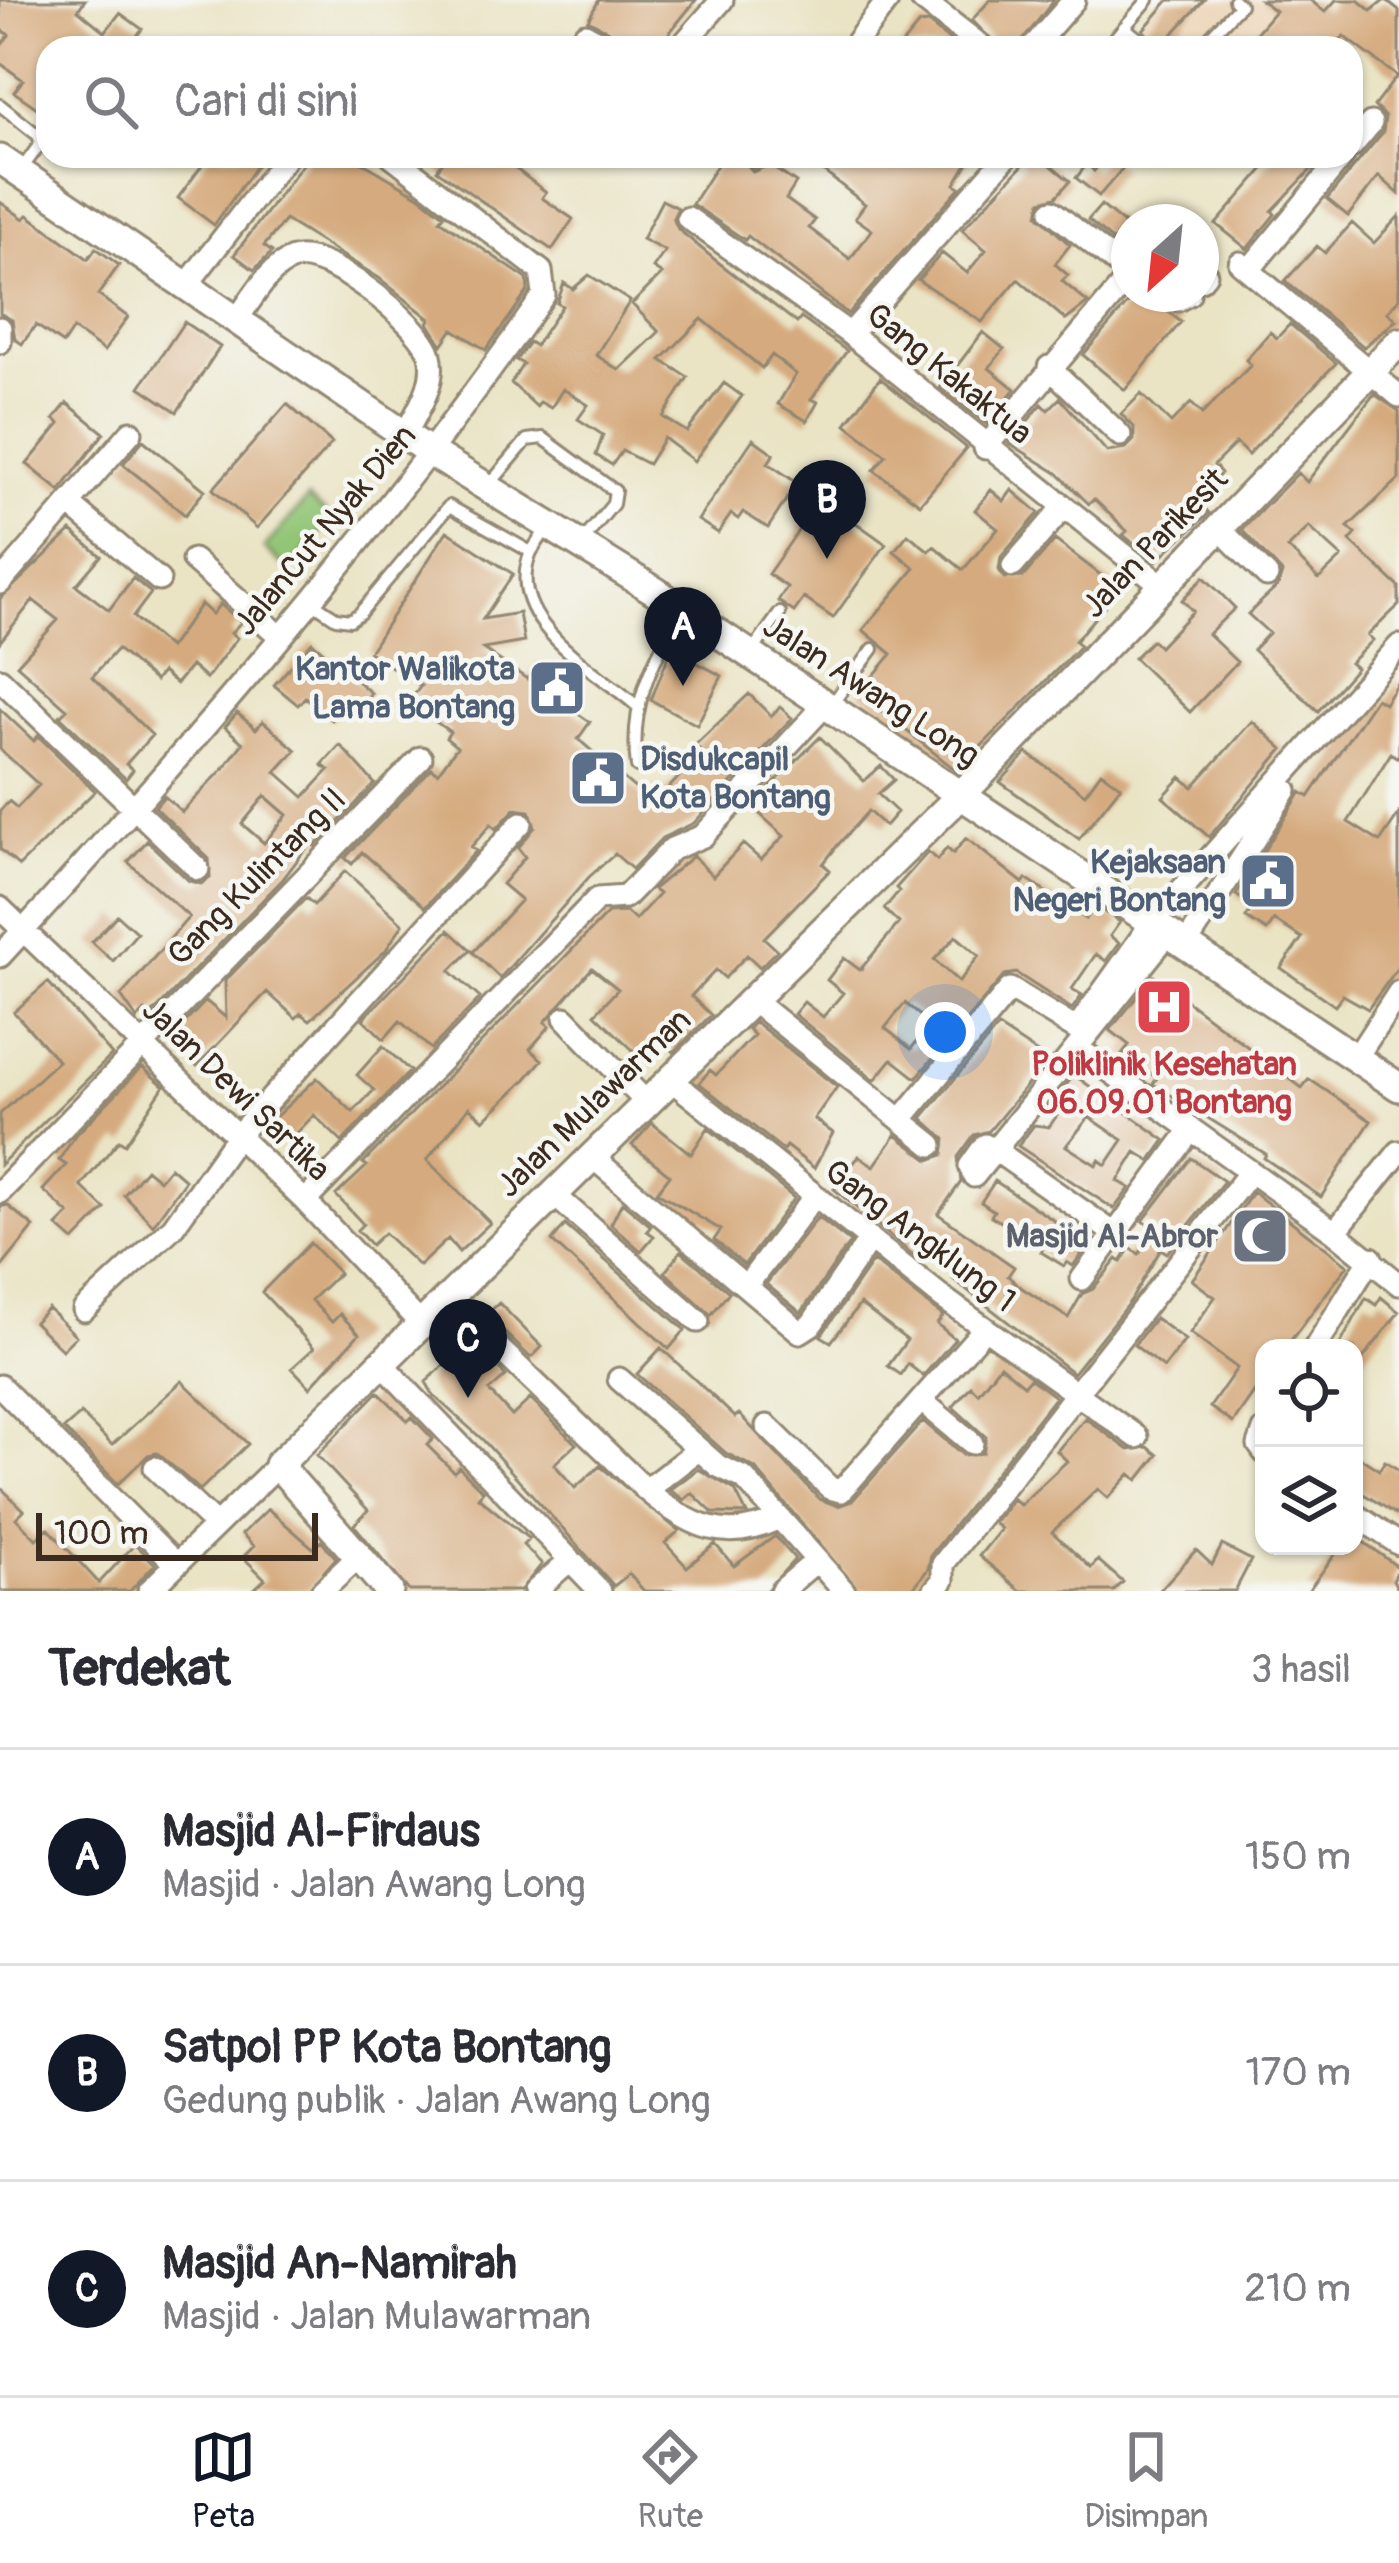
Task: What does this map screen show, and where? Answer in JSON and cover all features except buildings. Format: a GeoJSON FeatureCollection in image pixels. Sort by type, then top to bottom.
{"type":"FeatureCollection","features":[{"type":"Feature","properties":{"kind":"street"},"geometry":{"type":"LineString","coordinates":[[690,36],[722,0]]}},
{"type":"Feature","properties":{"kind":"street"},"geometry":{"type":"LineString","coordinates":[[861,36],[889,0]]}},
{"type":"Feature","properties":{"kind":"street"},"geometry":{"type":"LineString","coordinates":[[922,0],[968,36]]}},
{"type":"Feature","properties":{"kind":"street"},"geometry":{"type":"LineString","coordinates":[[1042,36],[1074,0]]}},
{"type":"Feature","properties":{"kind":"street"},"geometry":{"type":"LineString","coordinates":[[585,34],[589,36]]}},
{"type":"Feature","properties":{"kind":"street"},"geometry":{"type":"LineString","coordinates":[[1363,133],[1371,123]]}},
{"type":"Feature","properties":{"kind":"street","name":"Jalan Awang Long"},"geometry":{"type":"LineString","coordinates":[[9,166],[433,454],[683,610],[1399,1088]]}},
{"type":"Feature","properties":{"kind":"street"},"geometry":{"type":"LineString","coordinates":[[186,286],[278,168]]}},
{"type":"Feature","properties":{"kind":"street","name":"JalanCut Nyak Dien"},"geometry":{"type":"LineString","coordinates":[[0,956],[281,637],[433,454],[544,295],[545,279],[407,168]]}},
{"type":"Feature","properties":{"kind":"street"},"geometry":{"type":"LineString","coordinates":[[850,334],[996,168]]}},
{"type":"Feature","properties":{"kind":"street"},"geometry":{"type":"LineString","coordinates":[[1332,168],[1245,267],[1399,396]]}},
{"type":"Feature","properties":{"kind":"street"},"geometry":{"type":"LineString","coordinates":[[1052,211],[1111,260]]}},
{"type":"Feature","properties":{"kind":"street","name":"Gang Kakaktua"},"geometry":{"type":"LineString","coordinates":[[688,218],[850,334],[985,448],[1163,586]]}},
{"type":"Feature","properties":{"kind":"street"},"geometry":{"type":"LineString","coordinates":[[237,319],[277,267],[291,260],[320,257],[335,267],[406,321],[429,352],[430,384],[406,433]]}},
{"type":"Feature","properties":{"kind":"street"},"geometry":{"type":"LineString","coordinates":[[985,448],[1111,296]]}},
{"type":"Feature","properties":{"kind":"street"},"geometry":{"type":"LineString","coordinates":[[0,328],[0,342]]}},
{"type":"Feature","properties":{"kind":"street","name":"Jalan Parikesit"},"geometry":{"type":"LineString","coordinates":[[962,794],[1399,342]]}},
{"type":"Feature","properties":{"kind":"street"},"geometry":{"type":"LineString","coordinates":[[1049,367],[1120,435]]}},
{"type":"Feature","properties":{"kind":"street"},"geometry":{"type":"LineString","coordinates":[[0,583],[131,432]]}},
{"type":"Feature","properties":{"kind":"street"},"geometry":{"type":"LineString","coordinates":[[69,504],[159,580]]}},
{"type":"Feature","properties":{"kind":"street"},"geometry":{"type":"LineString","coordinates":[[1012,566],[1063,508]]}},
{"type":"Feature","properties":{"kind":"street"},"geometry":{"type":"LineString","coordinates":[[1219,528],[1267,576]]}},
{"type":"Feature","properties":{"kind":"street"},"geometry":{"type":"LineString","coordinates":[[193,560],[281,637]]}},
{"type":"Feature","properties":{"kind":"street"},"geometry":{"type":"LineString","coordinates":[[1114,1234],[992,1149],[1079,1049],[1399,646]]}},
{"type":"Feature","properties":{"kind":"street"},"geometry":{"type":"LineString","coordinates":[[0,679],[198,868]]}},
{"type":"Feature","properties":{"kind":"street"},"geometry":{"type":"LineString","coordinates":[[305,1201],[597,899],[625,897],[672,848],[704,836],[828,706]]}},
{"type":"Feature","properties":{"kind":"street","name":"Gang Kulintang II"},"geometry":{"type":"LineString","coordinates":[[0,1192],[421,758]]}},
{"type":"Feature","properties":{"kind":"street"},"geometry":{"type":"LineString","coordinates":[[901,1120],[1010,989],[1076,1029],[1167,935],[1288,785]]}},
{"type":"Feature","properties":{"kind":"street","name":"Jalan Mulawarman"},"geometry":{"type":"LineString","coordinates":[[165,1581],[552,1192],[962,794]]}},
{"type":"Feature","properties":{"kind":"street"},"geometry":{"type":"LineString","coordinates":[[84,1310],[173,1227],[238,1135],[520,824]]}},
{"type":"Feature","properties":{"kind":"street","name":"Jalan Dewi Sartika"},"geometry":{"type":"LineString","coordinates":[[0,908],[305,1201],[422,1324]]}},
{"type":"Feature","properties":{"kind":"street"},"geometry":{"type":"LineString","coordinates":[[1356,1058],[1399,992]]}},
{"type":"Feature","properties":{"kind":"street"},"geometry":{"type":"LineString","coordinates":[[751,999],[932,1145]]}},
{"type":"Feature","properties":{"kind":"street"},"geometry":{"type":"LineString","coordinates":[[565,1018],[646,1102]]}},
{"type":"Feature","properties":{"kind":"street"},"geometry":{"type":"LineString","coordinates":[[1079,1049],[1371,1258],[1399,1284]]}},
{"type":"Feature","properties":{"kind":"street","name":"Gang Angklung 1"},"geometry":{"type":"LineString","coordinates":[[670,1079],[985,1328],[1137,1436]]}},
{"type":"Feature","properties":{"kind":"street"},"geometry":{"type":"LineString","coordinates":[[1082,1280],[1190,1130]]}},
{"type":"Feature","properties":{"kind":"street"},"geometry":{"type":"LineString","coordinates":[[1335,1232],[1399,1151]]}},
{"type":"Feature","properties":{"kind":"street"},"geometry":{"type":"LineString","coordinates":[[591,1156],[794,1328],[806,1331],[870,1239]]}},
{"type":"Feature","properties":{"kind":"street"},"geometry":{"type":"LineString","coordinates":[[966,1591],[938,1586],[943,1564],[1250,1172]]}},
{"type":"Feature","properties":{"kind":"street"},"geometry":{"type":"LineString","coordinates":[[552,1192],[698,1322]]}},
{"type":"Feature","properties":{"kind":"street"},"geometry":{"type":"LineString","coordinates":[[747,1285],[814,1197]]}},
{"type":"Feature","properties":{"kind":"street"},"geometry":{"type":"LineString","coordinates":[[1321,1339],[1371,1258]]}},
{"type":"Feature","properties":{"kind":"street"},"geometry":{"type":"LineString","coordinates":[[448,1299],[674,1514],[739,1534],[778,1519]]}},
{"type":"Feature","properties":{"kind":"street"},"geometry":{"type":"LineString","coordinates":[[767,1426],[830,1488],[842,1491],[985,1328]]}},
{"type":"Feature","properties":{"kind":"street"},"geometry":{"type":"LineString","coordinates":[[382,1364],[600,1591]]}},
{"type":"Feature","properties":{"kind":"street"},"geometry":{"type":"LineString","coordinates":[[619,1379],[718,1466],[739,1474],[844,1591]]}},
{"type":"Feature","properties":{"kind":"street"},"geometry":{"type":"LineString","coordinates":[[0,1386],[165,1581]]}},
{"type":"Feature","properties":{"kind":"street"},"geometry":{"type":"LineString","coordinates":[[922,1402],[972,1443]]}},
{"type":"Feature","properties":{"kind":"street"},"geometry":{"type":"LineString","coordinates":[[646,1490],[699,1449]]}},
{"type":"Feature","properties":{"kind":"street"},"geometry":{"type":"LineString","coordinates":[[278,1465],[389,1591]]}},
{"type":"Feature","properties":{"kind":"street"},"geometry":{"type":"LineString","coordinates":[[155,1468],[216,1525]]}},
{"type":"Feature","properties":{"kind":"street"},"geometry":{"type":"LineString","coordinates":[[1363,1520],[1399,1544]]}},
{"type":"Feature","properties":{"kind":"street"},"geometry":{"type":"LineString","coordinates":[[322,1591],[358,1557]]}},
{"type":"Feature","properties":{"kind":"street"},"geometry":{"type":"LineString","coordinates":[[535,1591],[570,1560]]}},
{"type":"Feature","properties":{"kind":"street"},"geometry":{"type":"LineString","coordinates":[[781,1591],[815,1561]]}},
{"type":"Feature","properties":{"kind":"lane"},"geometry":{"type":"LineString","coordinates":[[1116,36],[1148,0]]}},
{"type":"Feature","properties":{"kind":"lane"},"geometry":{"type":"LineString","coordinates":[[1210,36],[1240,5],[1234,0]]}},
{"type":"Feature","properties":{"kind":"lane"},"geometry":{"type":"LineString","coordinates":[[1124,27],[1135,36]]}},
{"type":"Feature","properties":{"kind":"lane"},"geometry":{"type":"LineString","coordinates":[[0,105],[36,134]]}},
{"type":"Feature","properties":{"kind":"lane"},"geometry":{"type":"LineString","coordinates":[[9,166],[36,147]]}},
{"type":"Feature","properties":{"kind":"lane"},"geometry":{"type":"LineString","coordinates":[[488,487],[527,440],[543,438],[615,490],[613,504],[580,544]]}},
{"type":"Feature","properties":{"kind":"lane"},"geometry":{"type":"LineString","coordinates":[[310,601],[336,618],[350,620],[361,613],[449,506],[531,552]]}},
{"type":"Feature","properties":{"kind":"lane"},"geometry":{"type":"LineString","coordinates":[[549,525],[531,552],[524,578],[535,617],[637,706]]}},
{"type":"Feature","properties":{"kind":"lane"},"geometry":{"type":"LineString","coordinates":[[637,767],[633,725],[637,706],[657,652],[683,610]]}},
{"type":"Feature","properties":{"kind":"lane"},"geometry":{"type":"LineString","coordinates":[[751,655],[780,613]]}},
{"type":"Feature","properties":{"kind":"lane"},"geometry":{"type":"LineString","coordinates":[[828,706],[873,649]]}},
{"type":"Feature","properties":{"kind":"shaded area"},"geometry":{"type":"Polygon","coordinates":[[[1158,0],[1315,0],[1326,9],[1302,36],[1126,36],[1158,0]]]}},
{"type":"Feature","properties":{"kind":"green space"},"geometry":{"type":"Polygon","coordinates":[[[308,498],[333,519],[288,569],[264,548],[308,498]]]}},
{"type":"Feature","properties":{"kind":"place","name":"Satpol PP Kota Bontang"},"geometry":{"type":"Point","coordinates":[827,559]}},
{"type":"Feature","properties":{"kind":"place","name":"Masjid Al-Firdaus"},"geometry":{"type":"Point","coordinates":[683,686]}},
{"type":"Feature","properties":{"kind":"place","name":"Kantor Walikota Lama Bontang"},"geometry":{"type":"Point","coordinates":[557,688]}},
{"type":"Feature","properties":{"kind":"place","name":"Disdukcapil Kota Bontang"},"geometry":{"type":"Point","coordinates":[598,778]}},
{"type":"Feature","properties":{"kind":"place","name":"Kejaksaan Negeri Bontang"},"geometry":{"type":"Point","coordinates":[1268,881]}},
{"type":"Feature","properties":{"kind":"place","name":"Poliklinik Kesehatan 06.09.01 Bontang"},"geometry":{"type":"Point","coordinates":[1164,1007]}},
{"type":"Feature","properties":{"kind":"place","name":"Masjid Al-Abror"},"geometry":{"type":"Point","coordinates":[1260,1236]}},
{"type":"Feature","properties":{"kind":"place","name":"Masjid An-Namirah"},"geometry":{"type":"Point","coordinates":[468,1398]}}]}
